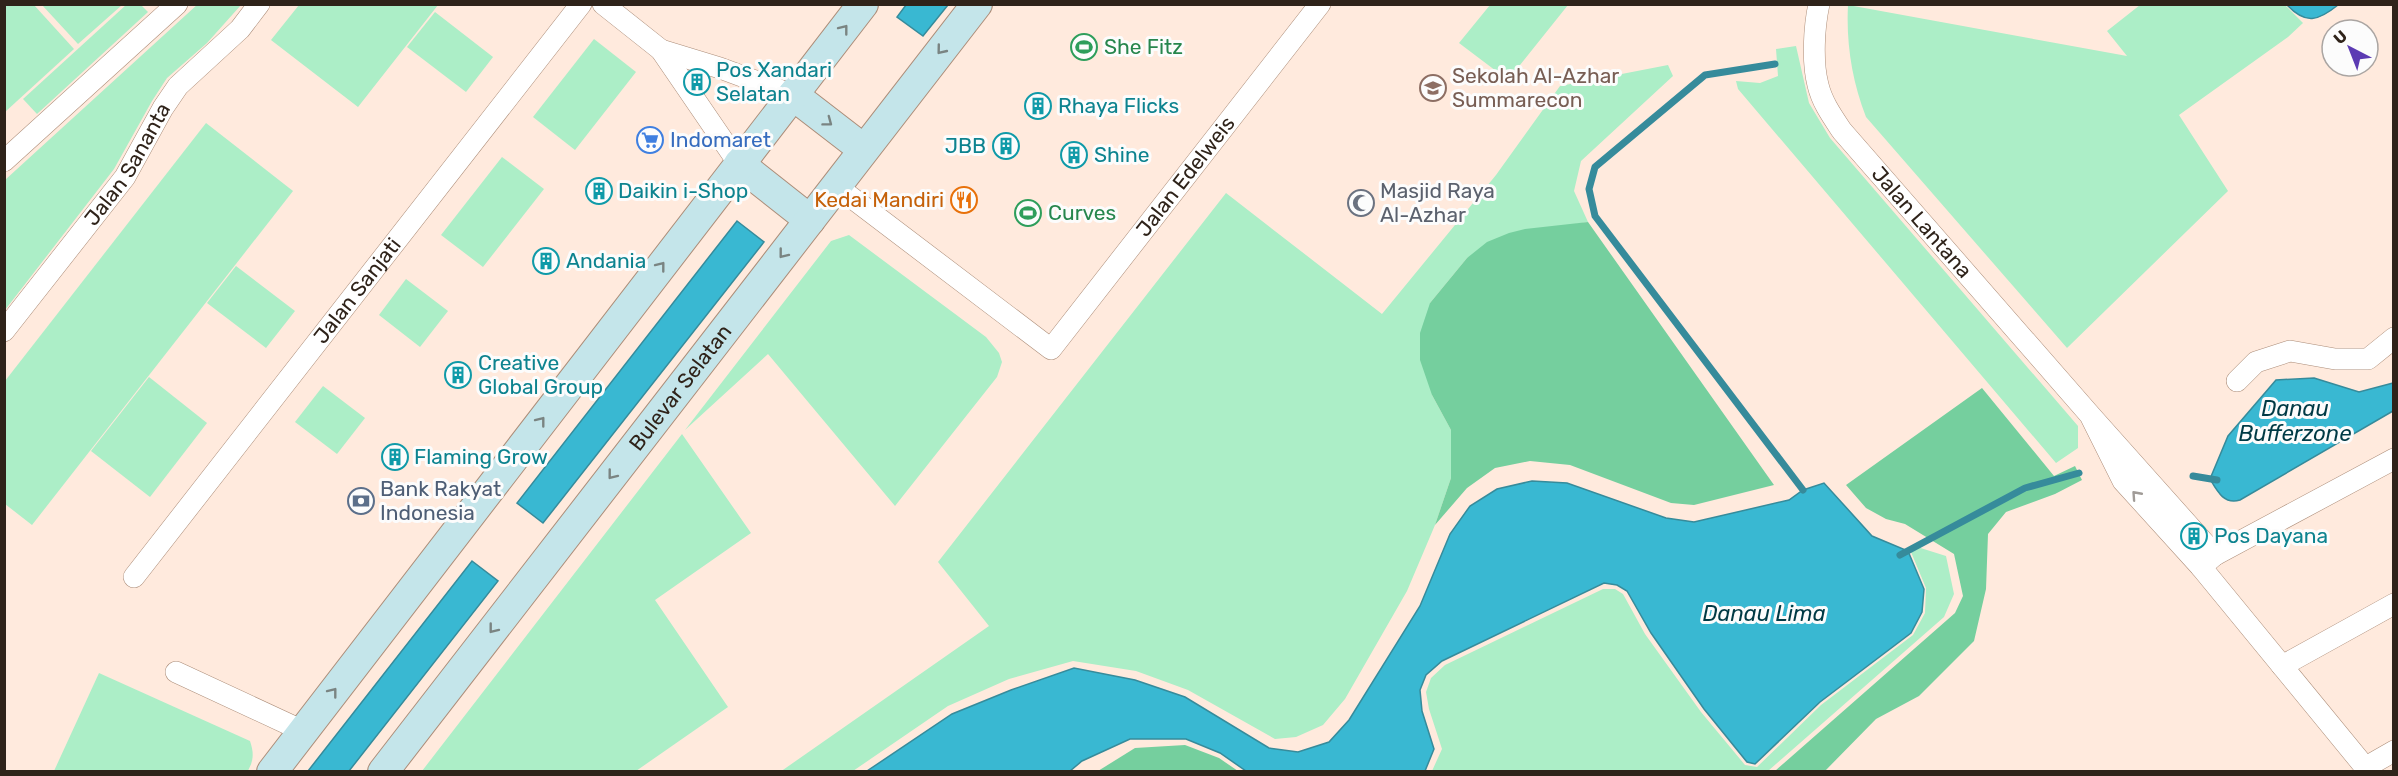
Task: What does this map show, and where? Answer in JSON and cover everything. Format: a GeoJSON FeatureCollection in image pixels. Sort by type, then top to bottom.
{"type":"FeatureCollection","features":[{"type":"Feature","properties":{"kind":"main road"},"geometry":{"type":"LineString","coordinates":[[272,771],[863,4]]}},
{"type":"Feature","properties":{"kind":"main road","name":"Bulevar Selatan"},"geometry":{"type":"LineString","coordinates":[[383,771],[863,149],[978,4]]}},
{"type":"Feature","properties":{"kind":"main road"},"geometry":{"type":"LineString","coordinates":[[793,95],[863,149]]}},
{"type":"Feature","properties":{"kind":"main road"},"geometry":{"type":"LineString","coordinates":[[739,164],[810,220]]}},
{"type":"Feature","properties":{"kind":"street"},"geometry":{"type":"LineString","coordinates":[[4,161],[177,4]]}},
{"type":"Feature","properties":{"kind":"street","name":"Jalan Sananta"},"geometry":{"type":"LineString","coordinates":[[4,331],[125,177],[163,108],[178,86],[232,37],[259,4]]}},
{"type":"Feature","properties":{"kind":"street","name":"Jalan Sanjati"},"geometry":{"type":"LineString","coordinates":[[134,577],[581,4]]}},
{"type":"Feature","properties":{"kind":"street"},"geometry":{"type":"LineString","coordinates":[[603,4],[661,50],[739,164]]}},
{"type":"Feature","properties":{"kind":"street","name":"Jalan Edelweis"},"geometry":{"type":"LineString","coordinates":[[836,185],[1051,349],[1320,4]]}},
{"type":"Feature","properties":{"kind":"street","name":"Jalan Lantana"},"geometry":{"type":"LineString","coordinates":[[1819,4],[1815,23],[1816,69],[1818,85],[1828,111],[1850,140],[2090,415],[2182,532],[2208,561],[2282,666],[2368,769]]}},
{"type":"Feature","properties":{"kind":"street"},"geometry":{"type":"LineString","coordinates":[[661,50],[720,68],[793,95]]}},
{"type":"Feature","properties":{"kind":"street"},"geometry":{"type":"LineString","coordinates":[[2237,381],[2256,362],[2290,351],[2335,359],[2368,359],[2394,338]]}},
{"type":"Feature","properties":{"kind":"street"},"geometry":{"type":"LineString","coordinates":[[2208,561],[2394,459]]}},
{"type":"Feature","properties":{"kind":"street"},"geometry":{"type":"LineString","coordinates":[[2282,666],[2394,604]]}},
{"type":"Feature","properties":{"kind":"street"},"geometry":{"type":"LineString","coordinates":[[176,672],[303,731]]}},
{"type":"Feature","properties":{"kind":"street"},"geometry":{"type":"LineString","coordinates":[[2368,769],[2394,751]]}},
{"type":"Feature","properties":{"kind":"green space"},"geometry":{"type":"Polygon","coordinates":[[[5,4],[34,5],[74,49],[5,112],[5,4]]]}},
{"type":"Feature","properties":{"kind":"green space"},"geometry":{"type":"Polygon","coordinates":[[[198,4],[241,5],[207,43],[167,78],[114,169],[5,310],[5,180],[198,4]]]}},
{"type":"Feature","properties":{"kind":"green space"},"geometry":{"type":"Polygon","coordinates":[[[42,5],[122,5],[78,44],[42,5]]]}},
{"type":"Feature","properties":{"kind":"green space"},"geometry":{"type":"Polygon","coordinates":[[[126,5],[141,5],[148,12],[37,114],[23,99],[126,5]]]}},
{"type":"Feature","properties":{"kind":"green space"},"geometry":{"type":"Polygon","coordinates":[[[299,5],[438,5],[358,107],[271,40],[299,5]]]}},
{"type":"Feature","properties":{"kind":"green space"},"geometry":{"type":"Polygon","coordinates":[[[1490,5],[1568,5],[1508,80],[1459,43],[1490,5]]]}},
{"type":"Feature","properties":{"kind":"green space"},"geometry":{"type":"Polygon","coordinates":[[[1848,5],[2127,56],[2107,31],[2140,5],[2285,5],[2303,23],[2288,37],[2179,115],[2228,191],[2067,348],[1866,117],[1851,62],[1848,5]]]}},
{"type":"Feature","properties":{"kind":"green space"},"geometry":{"type":"Polygon","coordinates":[[[435,12],[493,57],[466,92],[407,47],[435,12]]]}},
{"type":"Feature","properties":{"kind":"green space"},"geometry":{"type":"Polygon","coordinates":[[[594,39],[636,72],[575,150],[533,117],[594,39]]]}},
{"type":"Feature","properties":{"kind":"green space"},"geometry":{"type":"Polygon","coordinates":[[[1796,46],[1809,103],[1830,138],[2078,426],[2078,448],[2056,463],[1738,89],[1736,81],[1760,83],[1778,76],[1776,49],[1796,46]]]}},
{"type":"Feature","properties":{"kind":"green space"},"geometry":{"type":"Polygon","coordinates":[[[1668,65],[1673,76],[1581,161],[1574,191],[1588,222],[1558,227],[1467,258],[1430,303],[1432,395],[1451,430],[1451,478],[1435,525],[1407,591],[1345,699],[1323,725],[1296,737],[1275,739],[1188,690],[1136,671],[1073,661],[1009,679],[948,706],[853,771],[780,772],[989,626],[938,562],[1226,193],[1382,314],[1496,175],[1560,86],[1668,65]]]}},
{"type":"Feature","properties":{"kind":"green space"},"geometry":{"type":"Polygon","coordinates":[[[206,123],[293,191],[32,525],[5,504],[5,381],[206,123]]]}},
{"type":"Feature","properties":{"kind":"green space"},"geometry":{"type":"Polygon","coordinates":[[[502,157],[544,189],[483,267],[441,235],[502,157]]]}},
{"type":"Feature","properties":{"kind":"green space"},"geometry":{"type":"Polygon","coordinates":[[[1588,222],[1774,485],[1694,505],[1671,503],[1570,465],[1530,461],[1495,468],[1467,488],[1435,525],[1451,478],[1451,430],[1432,395],[1420,360],[1420,333],[1430,303],[1467,258],[1487,242],[1525,229],[1588,222]]]}},
{"type":"Feature","properties":{"kind":"green space"},"geometry":{"type":"Polygon","coordinates":[[[849,235],[986,337],[999,353],[1002,362],[997,377],[895,506],[768,354],[685,430],[831,241],[849,235]]]}},
{"type":"Feature","properties":{"kind":"green space"},"geometry":{"type":"Polygon","coordinates":[[[236,266],[295,311],[266,348],[207,303],[236,266]]]}},
{"type":"Feature","properties":{"kind":"green space"},"geometry":{"type":"Polygon","coordinates":[[[406,279],[448,311],[420,347],[379,315],[406,279]]]}},
{"type":"Feature","properties":{"kind":"green space"},"geometry":{"type":"Polygon","coordinates":[[[149,377],[207,423],[150,497],[91,451],[149,377]]]}},
{"type":"Feature","properties":{"kind":"green space"},"geometry":{"type":"Polygon","coordinates":[[[323,386],[365,418],[337,454],[295,422],[323,386]]]}},
{"type":"Feature","properties":{"kind":"green space"},"geometry":{"type":"Polygon","coordinates":[[[1982,388],[2054,476],[2075,466],[2082,480],[2055,494],[2006,512],[1988,534],[1986,589],[1974,641],[1919,696],[1876,719],[1825,771],[1775,771],[1955,613],[1963,596],[1954,554],[1905,524],[1886,519],[1866,508],[1846,485],[1982,388]]]}},
{"type":"Feature","properties":{"kind":"green space"},"geometry":{"type":"Polygon","coordinates":[[[682,434],[751,533],[655,600],[728,707],[636,771],[422,771],[682,434]]]}},
{"type":"Feature","properties":{"kind":"green space"},"geometry":{"type":"Polygon","coordinates":[[[1911,545],[1946,556],[1954,594],[1944,617],[1768,771],[1432,771],[1442,749],[1426,692],[1431,678],[1445,665],[1603,589],[1615,589],[1623,594],[1645,634],[1701,712],[1745,765],[1757,767],[1821,705],[1913,635],[1925,613],[1926,588],[1911,552],[1911,545]]]}},
{"type":"Feature","properties":{"kind":"green space"},"geometry":{"type":"Polygon","coordinates":[[[99,673],[250,741],[253,757],[247,772],[54,771],[99,673]]]}},
{"type":"Feature","properties":{"kind":"green space"},"geometry":{"type":"Polygon","coordinates":[[[1185,745],[1219,758],[1238,771],[1098,771],[1135,748],[1185,745]]]}},
{"type":"Feature","properties":{"kind":"water"},"geometry":{"type":"Polygon","coordinates":[[[906,5],[948,5],[923,36],[897,17],[906,5]]]}},
{"type":"Feature","properties":{"kind":"water"},"geometry":{"type":"Polygon","coordinates":[[[2287,5],[2338,5],[2324,15],[2306,18],[2287,5]]]}},
{"type":"Feature","properties":{"kind":"water"},"geometry":{"type":"Polygon","coordinates":[[[737,221],[764,242],[543,523],[517,503],[737,221]]]}},
{"type":"Feature","properties":{"kind":"water","name":"Danau Bufferzone"},"geometry":{"type":"Polygon","coordinates":[[[2314,378],[2359,392],[2393,383],[2393,411],[2240,500],[2225,499],[2210,479],[2228,436],[2276,380],[2314,378]]]}},
{"type":"Feature","properties":{"kind":"water","name":"Danau Lima"},"geometry":{"type":"Polygon","coordinates":[[[1532,481],[1567,483],[1666,518],[1694,522],[1789,500],[1803,490],[1824,483],[1872,536],[1908,551],[1924,589],[1922,612],[1911,633],[1820,702],[1755,764],[1747,762],[1704,709],[1651,633],[1627,591],[1617,585],[1604,583],[1442,661],[1426,675],[1420,690],[1422,711],[1434,749],[1425,771],[1246,771],[1220,753],[1186,739],[1130,739],[1082,761],[1070,771],[867,771],[952,714],[1074,668],[1135,680],[1185,697],[1269,748],[1298,752],[1329,742],[1349,720],[1420,606],[1450,534],[1470,506],[1497,489],[1532,481]]]}},
{"type":"Feature","properties":{"kind":"water"},"geometry":{"type":"Polygon","coordinates":[[[472,561],[498,581],[349,771],[308,771],[472,561]]]}},
{"type":"Feature","properties":{"kind":"waterway"},"geometry":{"type":"LineString","coordinates":[[1775,64],[1705,75],[1595,167],[1589,189],[1595,216],[1803,490]]}},
{"type":"Feature","properties":{"kind":"waterway"},"geometry":{"type":"LineString","coordinates":[[1900,555],[2025,488],[2079,473]]}},
{"type":"Feature","properties":{"kind":"waterway"},"geometry":{"type":"LineString","coordinates":[[2193,476],[2217,480]]}},
{"type":"Feature","properties":{"kind":"place","name":"She Fitz"},"geometry":{"type":"Point","coordinates":[1084,47]}},
{"type":"Feature","properties":{"kind":"place","name":"Pos Xandari Selatan"},"geometry":{"type":"Point","coordinates":[697,82]}},
{"type":"Feature","properties":{"kind":"place","name":"Sekolah Al-Azhar Summarecon"},"geometry":{"type":"Point","coordinates":[1433,88]}},
{"type":"Feature","properties":{"kind":"place","name":"Rhaya Flicks"},"geometry":{"type":"Point","coordinates":[1038,106]}},
{"type":"Feature","properties":{"kind":"place","name":"Indomaret"},"geometry":{"type":"Point","coordinates":[650,140]}},
{"type":"Feature","properties":{"kind":"place","name":"JBB"},"geometry":{"type":"Point","coordinates":[1006,146]}},
{"type":"Feature","properties":{"kind":"place","name":"Shine"},"geometry":{"type":"Point","coordinates":[1074,155]}},
{"type":"Feature","properties":{"kind":"place","name":"Daikin i-Shop"},"geometry":{"type":"Point","coordinates":[599,191]}},
{"type":"Feature","properties":{"kind":"place","name":"Kedai Mandiri"},"geometry":{"type":"Point","coordinates":[964,200]}},
{"type":"Feature","properties":{"kind":"place","name":"Masjid Raya Al-Azhar"},"geometry":{"type":"Point","coordinates":[1361,203]}},
{"type":"Feature","properties":{"kind":"place","name":"Curves"},"geometry":{"type":"Point","coordinates":[1028,213]}},
{"type":"Feature","properties":{"kind":"place","name":"Andania"},"geometry":{"type":"Point","coordinates":[546,261]}},
{"type":"Feature","properties":{"kind":"place","name":"Creative Global Group"},"geometry":{"type":"Point","coordinates":[458,375]}},
{"type":"Feature","properties":{"kind":"place","name":"Flaming Grow"},"geometry":{"type":"Point","coordinates":[395,457]}},
{"type":"Feature","properties":{"kind":"place","name":"Bank Rakyat Indonesia"},"geometry":{"type":"Point","coordinates":[361,501]}},
{"type":"Feature","properties":{"kind":"place","name":"Pos Dayana"},"geometry":{"type":"Point","coordinates":[2194,536]}}]}
